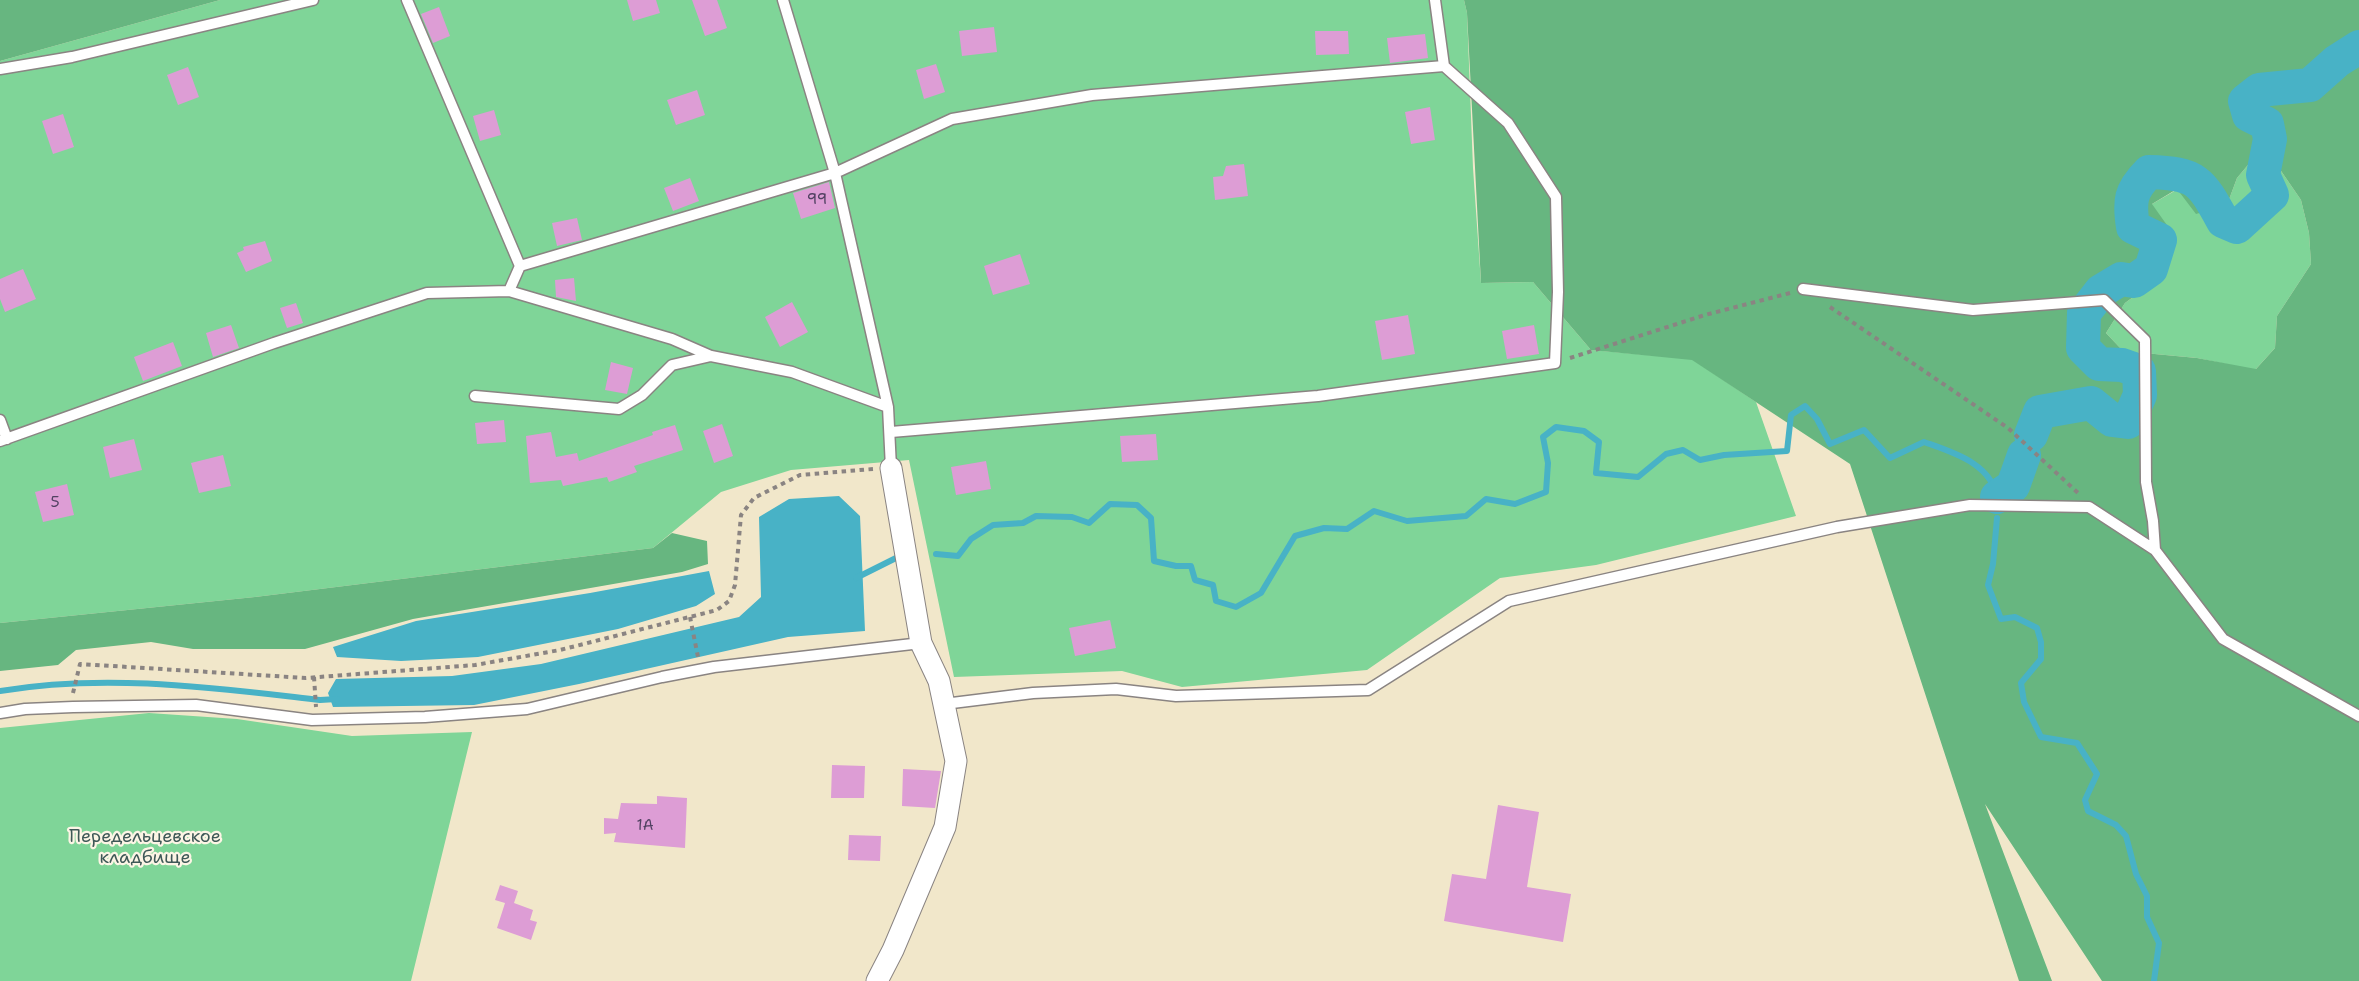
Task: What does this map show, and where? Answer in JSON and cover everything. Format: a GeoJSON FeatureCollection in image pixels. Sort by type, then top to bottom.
{"type":"FeatureCollection","features":[{"type":"Feature","properties":{"kind":"street"},"geometry":{"type":"LineString","coordinates":[[877,981],[893,950],[945,827],[956,760],[939,681],[921,643],[891,468]]}},
{"type":"Feature","properties":{"kind":"lane"},"geometry":{"type":"LineString","coordinates":[[0,69],[72,57],[313,0]]}},
{"type":"Feature","properties":{"kind":"lane"},"geometry":{"type":"LineString","coordinates":[[407,0],[520,266],[509,291]]}},
{"type":"Feature","properties":{"kind":"lane"},"geometry":{"type":"LineString","coordinates":[[783,0],[835,173],[888,407],[891,468]]}},
{"type":"Feature","properties":{"kind":"lane"},"geometry":{"type":"LineString","coordinates":[[891,432],[1318,396],[1555,363],[1558,292],[1556,197],[1508,123],[1444,66],[1435,0]]}},
{"type":"Feature","properties":{"kind":"lane"},"geometry":{"type":"LineString","coordinates":[[520,266],[835,173],[952,119],[1092,95],[1444,66]]}},
{"type":"Feature","properties":{"kind":"lane"},"geometry":{"type":"LineString","coordinates":[[1803,289],[1973,310],[2104,300],[2145,340],[2146,482],[2153,521],[2155,550]]}},
{"type":"Feature","properties":{"kind":"lane"},"geometry":{"type":"LineString","coordinates":[[0,420],[3,440],[274,343],[428,293],[509,291],[672,339],[711,356],[792,372],[888,407]]}},
{"type":"Feature","properties":{"kind":"lane"},"geometry":{"type":"LineString","coordinates":[[476,396],[619,409],[642,395],[672,365],[711,356]]}},
{"type":"Feature","properties":{"kind":"lane"},"geometry":{"type":"LineString","coordinates":[[944,704],[1033,693],[1116,689],[1176,696],[1368,690],[1509,601],[1837,527],[1970,505],[2089,507],[2155,550],[2223,639],[2359,716]]}},
{"type":"Feature","properties":{"kind":"lane"},"geometry":{"type":"LineString","coordinates":[[0,713],[25,709],[73,707],[196,705],[312,720],[436,716],[527,709],[714,667],[921,643]]}},
{"type":"Feature","properties":{"kind":"path"},"geometry":{"type":"LineString","coordinates":[[1555,363],[1633,340],[1705,315],[1803,289],[2008,428],[2072,485],[2089,507]]}},
{"type":"Feature","properties":{"kind":"path"},"geometry":{"type":"LineString","coordinates":[[72,694],[76,672],[80,664],[314,677],[475,665],[560,650],[717,610],[729,601],[735,585],[741,515],[754,498],[800,475],[891,468]]}},
{"type":"Feature","properties":{"kind":"path"},"geometry":{"type":"LineString","coordinates":[[690,617],[697,653]]}},
{"type":"Feature","properties":{"kind":"path"},"geometry":{"type":"LineString","coordinates":[[314,677],[317,713]]}},
{"type":"Feature","properties":{"kind":"green space"},"geometry":{"type":"Polygon","coordinates":[[[0,0],[220,0],[0,61],[0,0]]]}},
{"type":"Feature","properties":{"kind":"green space"},"geometry":{"type":"Polygon","coordinates":[[[220,0],[1464,0],[1467,13],[1473,168],[1481,283],[1533,282],[1591,350],[1692,359],[1756,402],[1796,516],[1596,565],[1500,578],[1367,670],[1182,687],[1122,671],[954,677],[909,460],[791,470],[721,492],[653,548],[255,597],[0,623],[0,61],[220,0]]]}},
{"type":"Feature","properties":{"kind":"green space"},"geometry":{"type":"Polygon","coordinates":[[[1464,0],[2359,0],[2359,981],[2102,981],[1985,804],[2052,981],[2019,981],[1850,464],[1692,360],[1591,350],[1533,282],[1481,283],[1467,13],[1464,0]],[[2268,152],[2258,153],[2237,178],[2227,205],[2196,214],[2177,189],[2152,204],[2169,228],[2159,278],[2125,303],[2106,333],[2123,351],[2197,358],[2256,369],[2275,348],[2277,316],[2311,264],[2309,233],[2301,200],[2268,152]]]}},
{"type":"Feature","properties":{"kind":"green space"},"geometry":{"type":"Polygon","coordinates":[[[2268,152],[2301,200],[2309,233],[2311,264],[2277,316],[2275,348],[2255,370],[2197,358],[2123,351],[2106,333],[2125,303],[2159,278],[2152,204],[2178,189],[2227,205],[2237,178],[2258,153],[2268,152]]]}},
{"type":"Feature","properties":{"kind":"green space"},"geometry":{"type":"Polygon","coordinates":[[[672,533],[707,541],[708,564],[682,572],[413,619],[305,649],[193,649],[151,642],[76,650],[58,665],[0,671],[0,623],[255,597],[653,548],[672,533]]]}},
{"type":"Feature","properties":{"kind":"green space","name":"Передельцевское кладбище"},"geometry":{"type":"Polygon","coordinates":[[[149,713],[237,719],[352,736],[472,732],[411,981],[0,981],[0,728],[149,713]]]}},
{"type":"Feature","properties":{"kind":"water"},"geometry":{"type":"Polygon","coordinates":[[[839,496],[860,516],[865,631],[788,637],[474,705],[333,707],[328,693],[336,679],[452,676],[541,664],[739,617],[761,597],[759,517],[789,499],[839,496]]]}},
{"type":"Feature","properties":{"kind":"water"},"geometry":{"type":"Polygon","coordinates":[[[709,571],[715,594],[696,606],[618,629],[478,657],[401,661],[337,657],[333,647],[416,621],[709,571]]]}},
{"type":"Feature","properties":{"kind":"building"},"geometry":{"type":"Polygon","coordinates":[[[627,0],[656,0],[660,13],[633,21],[627,0]]]}},
{"type":"Feature","properties":{"kind":"building"},"geometry":{"type":"Polygon","coordinates":[[[692,0],[717,0],[727,28],[705,36],[692,0]]]}},
{"type":"Feature","properties":{"kind":"building"},"geometry":{"type":"Polygon","coordinates":[[[439,7],[450,36],[433,43],[421,14],[439,7]]]}},
{"type":"Feature","properties":{"kind":"building"},"geometry":{"type":"Polygon","coordinates":[[[994,27],[997,52],[962,56],[959,31],[994,27]]]}},
{"type":"Feature","properties":{"kind":"building"},"geometry":{"type":"Polygon","coordinates":[[[1315,31],[1348,31],[1349,54],[1316,55],[1315,31]]]}},
{"type":"Feature","properties":{"kind":"building"},"geometry":{"type":"Polygon","coordinates":[[[1425,34],[1428,58],[1390,63],[1387,38],[1425,34]]]}},
{"type":"Feature","properties":{"kind":"building"},"geometry":{"type":"Polygon","coordinates":[[[936,64],[945,92],[924,99],[916,70],[936,64]]]}},
{"type":"Feature","properties":{"kind":"building"},"geometry":{"type":"Polygon","coordinates":[[[188,67],[199,97],[178,105],[167,75],[188,67]]]}},
{"type":"Feature","properties":{"kind":"building"},"geometry":{"type":"Polygon","coordinates":[[[697,90],[705,115],[676,125],[667,100],[697,90]]]}},
{"type":"Feature","properties":{"kind":"building"},"geometry":{"type":"Polygon","coordinates":[[[1430,107],[1435,140],[1411,144],[1405,112],[1430,107]]]}},
{"type":"Feature","properties":{"kind":"building"},"geometry":{"type":"Polygon","coordinates":[[[494,110],[501,135],[480,141],[473,116],[494,110]]]}},
{"type":"Feature","properties":{"kind":"building"},"geometry":{"type":"Polygon","coordinates":[[[63,114],[74,147],[53,154],[42,121],[63,114]]]}},
{"type":"Feature","properties":{"kind":"building"},"geometry":{"type":"Polygon","coordinates":[[[1244,164],[1248,196],[1215,200],[1213,177],[1223,176],[1226,166],[1244,164]]]}},
{"type":"Feature","properties":{"kind":"building"},"geometry":{"type":"Polygon","coordinates":[[[690,178],[699,201],[673,211],[664,188],[690,178]]]}},
{"type":"Feature","properties":{"kind":"building"},"geometry":{"type":"Polygon","coordinates":[[[829,182],[835,208],[801,219],[793,193],[829,182]]]}},
{"type":"Feature","properties":{"kind":"building"},"geometry":{"type":"Polygon","coordinates":[[[577,218],[582,240],[557,246],[552,223],[577,218]]]}},
{"type":"Feature","properties":{"kind":"building"},"geometry":{"type":"Polygon","coordinates":[[[265,241],[272,261],[246,272],[237,253],[244,250],[243,247],[265,241]]]}},
{"type":"Feature","properties":{"kind":"building"},"geometry":{"type":"Polygon","coordinates":[[[1020,254],[1030,284],[993,295],[984,266],[1020,254]]]}},
{"type":"Feature","properties":{"kind":"building"},"geometry":{"type":"Polygon","coordinates":[[[23,269],[36,299],[5,312],[0,299],[0,279],[23,269]]]}},
{"type":"Feature","properties":{"kind":"building"},"geometry":{"type":"Polygon","coordinates":[[[574,278],[576,301],[556,297],[555,280],[574,278]]]}},
{"type":"Feature","properties":{"kind":"building"},"geometry":{"type":"Polygon","coordinates":[[[792,302],[808,332],[780,347],[765,317],[792,302]]]}},
{"type":"Feature","properties":{"kind":"building"},"geometry":{"type":"Polygon","coordinates":[[[296,303],[303,323],[287,328],[280,308],[296,303]]]}},
{"type":"Feature","properties":{"kind":"building"},"geometry":{"type":"Polygon","coordinates":[[[1408,315],[1415,354],[1382,360],[1375,321],[1408,315]]]}},
{"type":"Feature","properties":{"kind":"building"},"geometry":{"type":"Polygon","coordinates":[[[231,325],[239,348],[213,357],[206,333],[231,325]]]}},
{"type":"Feature","properties":{"kind":"building"},"geometry":{"type":"Polygon","coordinates":[[[1534,325],[1539,354],[1507,359],[1502,331],[1534,325]]]}},
{"type":"Feature","properties":{"kind":"building"},"geometry":{"type":"Polygon","coordinates":[[[173,342],[182,366],[143,381],[134,357],[173,342]]]}},
{"type":"Feature","properties":{"kind":"building"},"geometry":{"type":"Polygon","coordinates":[[[611,362],[633,368],[627,394],[605,390],[611,362]]]}},
{"type":"Feature","properties":{"kind":"building"},"geometry":{"type":"Polygon","coordinates":[[[504,420],[506,442],[477,444],[475,423],[504,420]]]}},
{"type":"Feature","properties":{"kind":"building"},"geometry":{"type":"Polygon","coordinates":[[[722,424],[733,456],[714,463],[703,431],[722,424]]]}},
{"type":"Feature","properties":{"kind":"building"},"geometry":{"type":"Polygon","coordinates":[[[675,425],[683,450],[634,466],[637,472],[609,482],[607,477],[563,486],[561,480],[530,483],[526,436],[551,432],[556,457],[577,453],[579,461],[675,425]]]}},
{"type":"Feature","properties":{"kind":"building"},"geometry":{"type":"Polygon","coordinates":[[[1156,434],[1158,460],[1122,462],[1120,436],[1156,434]]]}},
{"type":"Feature","properties":{"kind":"building"},"geometry":{"type":"Polygon","coordinates":[[[134,439],[142,470],[110,478],[103,447],[134,439]]]}},
{"type":"Feature","properties":{"kind":"building"},"geometry":{"type":"Polygon","coordinates":[[[223,455],[231,486],[199,493],[191,463],[223,455]]]}},
{"type":"Feature","properties":{"kind":"building"},"geometry":{"type":"Polygon","coordinates":[[[986,461],[991,489],[956,495],[951,467],[986,461]]]}},
{"type":"Feature","properties":{"kind":"building"},"geometry":{"type":"Polygon","coordinates":[[[67,484],[74,515],[43,522],[35,492],[67,484]]]}},
{"type":"Feature","properties":{"kind":"building"},"geometry":{"type":"Polygon","coordinates":[[[1110,620],[1116,648],[1075,656],[1069,628],[1110,620]]]}},
{"type":"Feature","properties":{"kind":"building"},"geometry":{"type":"Polygon","coordinates":[[[832,765],[865,766],[864,798],[831,798],[832,765]]]}},
{"type":"Feature","properties":{"kind":"building"},"geometry":{"type":"Polygon","coordinates":[[[903,769],[941,771],[935,808],[902,806],[903,769]]]}},
{"type":"Feature","properties":{"kind":"building"},"geometry":{"type":"Polygon","coordinates":[[[657,796],[687,798],[685,848],[614,842],[616,833],[604,834],[604,818],[618,819],[621,803],[657,804],[657,796]]]}},
{"type":"Feature","properties":{"kind":"building"},"geometry":{"type":"Polygon","coordinates":[[[1498,805],[1539,812],[1527,887],[1571,894],[1563,942],[1444,921],[1452,874],[1486,879],[1498,805]]]}},
{"type":"Feature","properties":{"kind":"building"},"geometry":{"type":"Polygon","coordinates":[[[849,835],[881,836],[880,861],[848,860],[849,835]]]}},
{"type":"Feature","properties":{"kind":"building"},"geometry":{"type":"Polygon","coordinates":[[[500,885],[518,891],[514,903],[533,910],[530,920],[537,922],[531,940],[497,928],[505,903],[495,900],[500,885]]]}},
{"type":"Feature","properties":{"kind":"waterway"},"geometry":{"type":"LineString","coordinates":[[2031,435],[2040,412],[2091,403],[2112,420],[2128,422],[2140,395],[2139,371],[2122,365],[2099,364],[2083,348],[2084,313],[2101,291],[2121,279],[2134,281],[2151,269],[2160,240],[2133,227],[2132,218],[2132,197],[2143,179],[2149,172],[2188,177],[2203,188],[2223,221],[2237,227],[2272,195],[2263,175],[2270,139],[2267,124],[2249,115],[2245,101],[2259,90],[2310,85],[2337,61],[2359,47]]}},
{"type":"Feature","properties":{"kind":"waterway"},"geometry":{"type":"LineString","coordinates":[[936,554],[958,556],[971,539],[993,525],[1023,523],[1036,516],[1072,517],[1089,523],[1110,504],[1137,505],[1151,518],[1154,561],[1176,566],[1191,566],[1195,580],[1213,585],[1216,601],[1236,607],[1261,593],[1295,536],[1324,528],[1347,529],[1374,511],[1407,521],[1466,516],[1486,499],[1515,504],[1546,492],[1548,463],[1543,437],[1556,427],[1584,431],[1599,442],[1596,473],[1638,477],[1666,454],[1683,450],[1700,460],[1724,455],[1787,451],[1791,415],[1805,406],[1817,419],[1830,444],[1864,430],[1890,458],[1924,442],[1959,455],[1980,468],[1988,477],[1997,500]]}},
{"type":"Feature","properties":{"kind":"waterway"},"geometry":{"type":"LineString","coordinates":[[1997,497],[2013,486],[2024,455]]}},
{"type":"Feature","properties":{"kind":"waterway"},"geometry":{"type":"LineString","coordinates":[[1997,518],[1993,564],[1988,585],[2001,619],[2015,617],[2037,628],[2041,642],[2041,659],[2021,683],[2024,702],[2041,737],[2077,743],[2097,774],[2085,800],[2088,811],[2116,825],[2126,836],[2136,874],[2147,896],[2147,917],[2159,943],[2154,981]]}},
{"type":"Feature","properties":{"kind":"waterway"},"geometry":{"type":"LineString","coordinates":[[856,578],[896,558]]}},
{"type":"Feature","properties":{"kind":"waterway"},"geometry":{"type":"LineString","coordinates":[[0,691],[80,683],[120,683],[200,687],[320,700],[337,699]]}}]}
